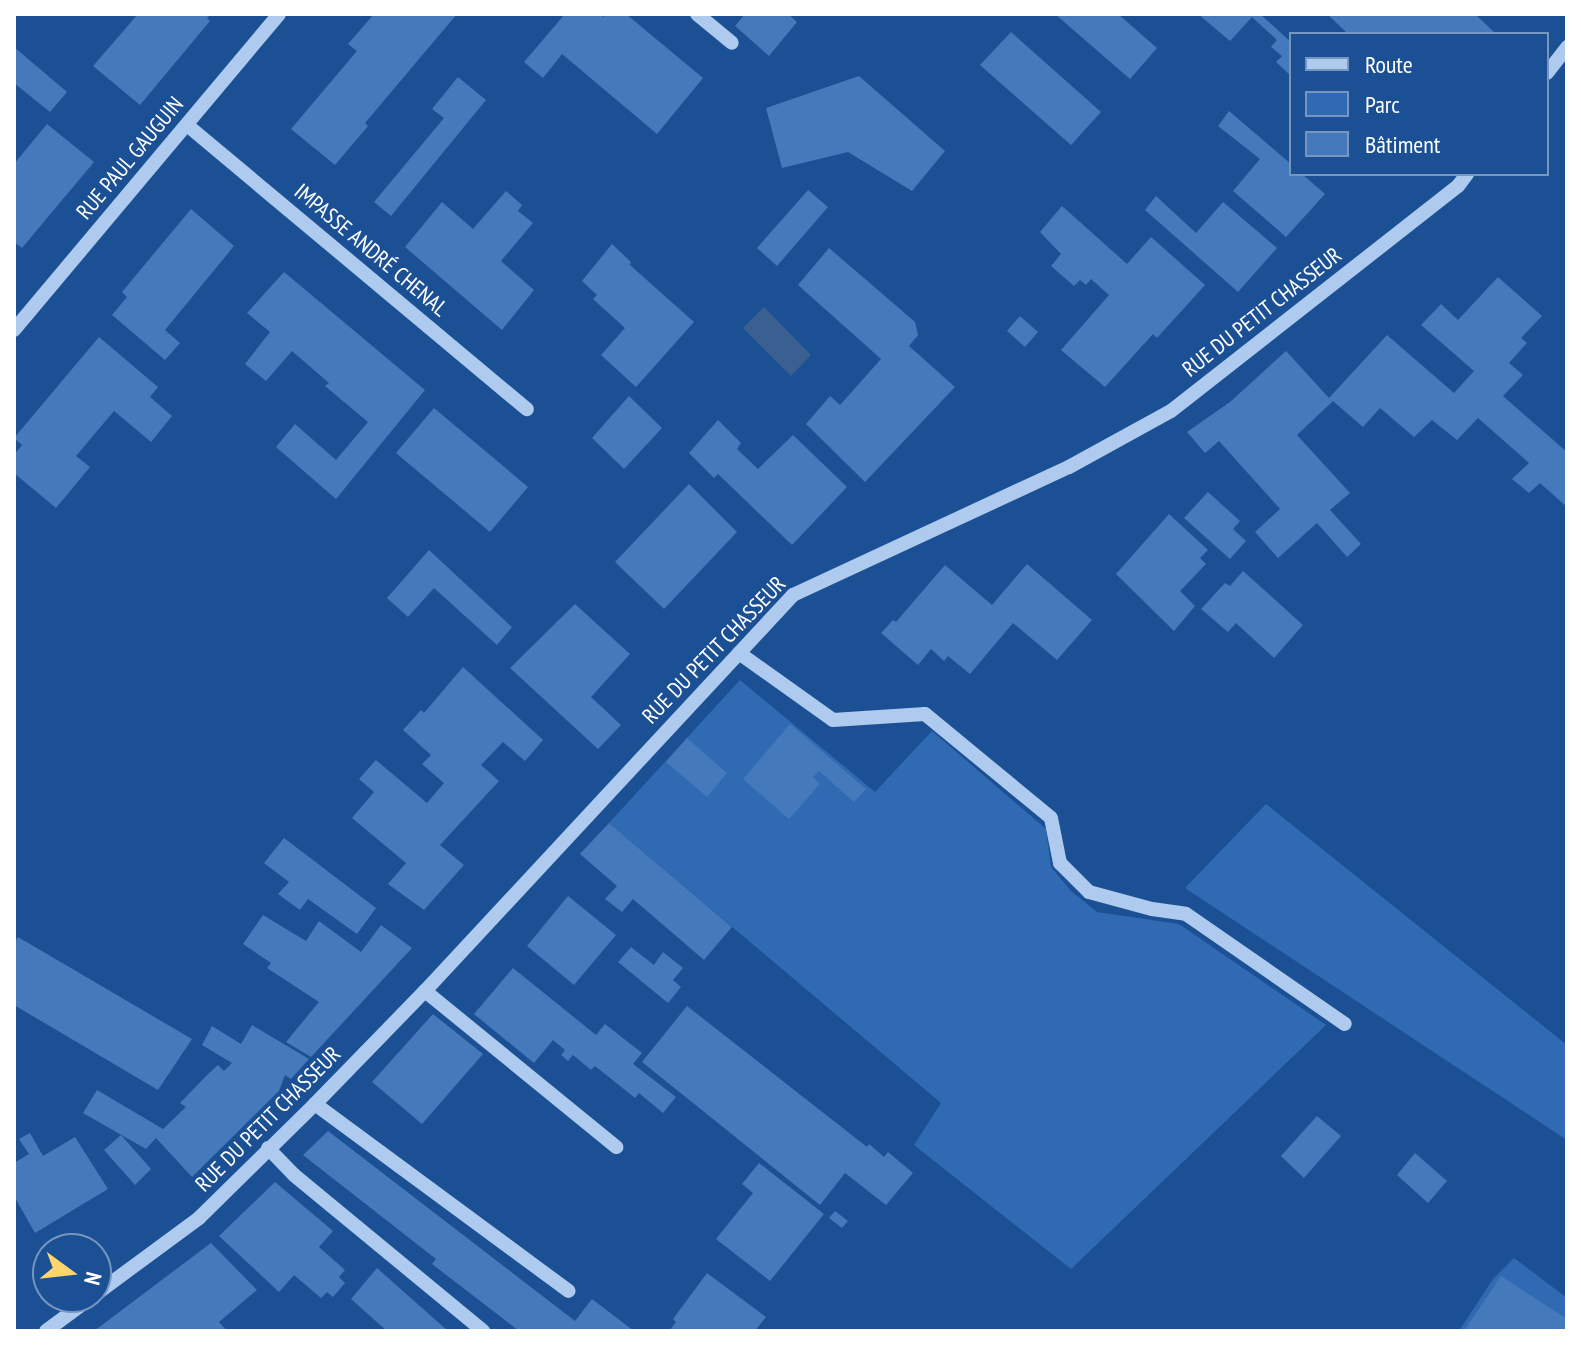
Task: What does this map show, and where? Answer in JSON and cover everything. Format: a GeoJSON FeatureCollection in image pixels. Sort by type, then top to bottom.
{"type":"FeatureCollection","features":[{"type":"Feature","properties":{"kind":"street","name":"RUE PAUL GAUGUIN"},"geometry":{"type":"LineString","coordinates":[[14,330],[279,14]]}},
{"type":"Feature","properties":{"kind":"street"},"geometry":{"type":"LineString","coordinates":[[697,14],[732,43]]}},
{"type":"Feature","properties":{"kind":"street"},"geometry":{"type":"LineString","coordinates":[[1549,70],[1567,47]]}},
{"type":"Feature","properties":{"kind":"street","name":"IMPASSE ANDRÉ CHENAL"},"geometry":{"type":"LineString","coordinates":[[187,125],[527,409]]}},
{"type":"Feature","properties":{"kind":"street","name":"RUE DU PETIT CHASSEUR"},"geometry":{"type":"LineString","coordinates":[[112,1282],[199,1218],[315,1104],[425,991],[793,595],[1069,467],[1171,411],[1458,186],[1466,176]]}},
{"type":"Feature","properties":{"kind":"street"},"geometry":{"type":"LineString","coordinates":[[739,653],[833,720],[925,714],[1051,818],[1060,863],[1089,892],[1152,909],[1186,914],[1345,1024]]}},
{"type":"Feature","properties":{"kind":"street"},"geometry":{"type":"LineString","coordinates":[[425,991],[616,1147]]}},
{"type":"Feature","properties":{"kind":"street"},"geometry":{"type":"LineString","coordinates":[[315,1104],[569,1291]]}},
{"type":"Feature","properties":{"kind":"street"},"geometry":{"type":"LineString","coordinates":[[268,1148],[294,1175],[483,1331]]}},
{"type":"Feature","properties":{"kind":"street","name":"RUE DU PETIT CHASSEUR"},"geometry":{"type":"LineString","coordinates":[[46,1331],[70,1313]]}},
{"type":"Feature","properties":{"kind":"green space"},"geometry":{"type":"Polygon","coordinates":[[[740,680],[875,792],[932,731],[1046,829],[1051,867],[1071,891],[1097,912],[1179,924],[1326,1025],[1071,1269],[914,1145],[941,1103],[609,823],[740,680]]]}},
{"type":"Feature","properties":{"kind":"green space"},"geometry":{"type":"Polygon","coordinates":[[[1266,804],[1567,1045],[1567,1140],[1185,888],[1266,804]]]}},
{"type":"Feature","properties":{"kind":"green space"},"geometry":{"type":"Polygon","coordinates":[[[1514,1258],[1567,1298],[1567,1331],[1459,1331],[1493,1279],[1514,1258]]]}},
{"type":"Feature","properties":{"kind":"shaded area"},"geometry":{"type":"Polygon","coordinates":[[[764,307],[811,355],[791,376],[743,328],[764,307]]]}},
{"type":"Feature","properties":{"kind":"building"},"geometry":{"type":"Polygon","coordinates":[[[138,14],[211,14],[207,18],[210,21],[140,105],[93,66],[138,14]]]}},
{"type":"Feature","properties":{"kind":"building"},"geometry":{"type":"Polygon","coordinates":[[[374,14],[457,14],[365,123],[368,126],[335,165],[291,129],[357,51],[348,44],[374,14]]]}},
{"type":"Feature","properties":{"kind":"building"},"geometry":{"type":"Polygon","coordinates":[[[565,14],[600,14],[603,17],[606,14],[626,14],[703,78],[657,134],[562,54],[543,78],[524,62],[565,14]]]}},
{"type":"Feature","properties":{"kind":"building"},"geometry":{"type":"Polygon","coordinates":[[[745,14],[788,14],[797,22],[769,56],[735,26],[745,14]]]}},
{"type":"Feature","properties":{"kind":"building"},"geometry":{"type":"Polygon","coordinates":[[[1055,14],[1118,14],[1157,48],[1130,79],[1055,14]]]}},
{"type":"Feature","properties":{"kind":"building"},"geometry":{"type":"Polygon","coordinates":[[[1198,14],[1260,14],[1289,40],[1289,74],[1276,62],[1282,56],[1271,47],[1277,40],[1252,17],[1230,41],[1198,14]]]}},
{"type":"Feature","properties":{"kind":"building"},"geometry":{"type":"Polygon","coordinates":[[[1327,14],[1475,14],[1494,32],[1346,32],[1327,14]]]}},
{"type":"Feature","properties":{"kind":"building"},"geometry":{"type":"Polygon","coordinates":[[[1011,32],[1101,112],[1071,145],[980,65],[1011,32]]]}},
{"type":"Feature","properties":{"kind":"building"},"geometry":{"type":"Polygon","coordinates":[[[14,47],[67,92],[50,112],[14,83],[14,47]]]}},
{"type":"Feature","properties":{"kind":"building"},"geometry":{"type":"Polygon","coordinates":[[[859,76],[945,151],[912,191],[848,152],[782,168],[766,108],[859,76]]]}},
{"type":"Feature","properties":{"kind":"building"},"geometry":{"type":"Polygon","coordinates":[[[458,77],[486,100],[391,216],[374,202],[444,118],[432,109],[458,77]]]}},
{"type":"Feature","properties":{"kind":"building"},"geometry":{"type":"Polygon","coordinates":[[[1229,111],[1289,162],[1289,176],[1304,176],[1325,194],[1286,237],[1233,191],[1260,159],[1218,126],[1229,111]]]}},
{"type":"Feature","properties":{"kind":"building"},"geometry":{"type":"Polygon","coordinates":[[[47,124],[94,162],[22,248],[14,242],[14,164],[47,124]]]}},
{"type":"Feature","properties":{"kind":"building"},"geometry":{"type":"Polygon","coordinates":[[[808,190],[828,207],[777,266],[757,248],[808,190]]]}},
{"type":"Feature","properties":{"kind":"building"},"geometry":{"type":"Polygon","coordinates":[[[506,191],[522,205],[518,211],[533,223],[501,261],[534,290],[502,330],[405,247],[442,202],[473,229],[506,191]]]}},
{"type":"Feature","properties":{"kind":"building"},"geometry":{"type":"Polygon","coordinates":[[[1156,196],[1196,233],[1223,202],[1277,248],[1238,292],[1145,210],[1156,196]]]}},
{"type":"Feature","properties":{"kind":"building"},"geometry":{"type":"Polygon","coordinates":[[[1062,206],[1127,264],[1151,237],[1205,285],[1157,338],[1153,334],[1105,387],[1061,350],[1109,295],[1091,279],[1086,285],[1080,280],[1074,286],[1051,266],[1061,254],[1040,232],[1062,206]]]}},
{"type":"Feature","properties":{"kind":"building"},"geometry":{"type":"Polygon","coordinates":[[[191,209],[234,246],[165,330],[180,343],[165,360],[112,315],[127,297],[122,292],[191,209]]]}},
{"type":"Feature","properties":{"kind":"building"},"geometry":{"type":"Polygon","coordinates":[[[612,244],[631,262],[630,265],[694,322],[636,387],[601,355],[625,328],[593,299],[597,295],[582,281],[612,244]]]}},
{"type":"Feature","properties":{"kind":"building"},"geometry":{"type":"Polygon","coordinates":[[[829,248],[915,322],[918,335],[909,346],[955,387],[865,482],[806,424],[830,396],[840,405],[881,359],[798,285],[829,248]]]}},
{"type":"Feature","properties":{"kind":"building"},"geometry":{"type":"Polygon","coordinates":[[[284,272],[425,390],[336,499],[276,447],[295,424],[336,460],[368,422],[325,386],[329,383],[292,351],[266,381],[245,364],[270,332],[247,313],[284,272]]]}},
{"type":"Feature","properties":{"kind":"building"},"geometry":{"type":"Polygon","coordinates":[[[1498,277],[1542,316],[1521,338],[1527,343],[1509,363],[1523,375],[1503,396],[1567,452],[1567,507],[1540,483],[1529,493],[1512,479],[1529,463],[1478,418],[1457,440],[1432,420],[1414,437],[1380,408],[1363,427],[1333,401],[1297,435],[1350,493],[1330,510],[1361,544],[1347,557],[1317,523],[1278,558],[1255,532],[1280,509],[1219,441],[1205,453],[1187,432],[1230,402],[1286,351],[1329,398],[1387,335],[1454,393],[1474,371],[1421,325],[1441,304],[1458,320],[1498,277]]]}},
{"type":"Feature","properties":{"kind":"building"},"geometry":{"type":"Polygon","coordinates":[[[1020,316],[1038,332],[1025,347],[1007,331],[1020,316]]]}},
{"type":"Feature","properties":{"kind":"building"},"geometry":{"type":"Polygon","coordinates":[[[99,337],[158,387],[150,397],[172,416],[151,442],[114,411],[76,456],[90,467],[56,508],[14,473],[14,455],[22,445],[14,438],[99,337]]]}},
{"type":"Feature","properties":{"kind":"building"},"geometry":{"type":"Polygon","coordinates":[[[629,396],[662,428],[624,469],[592,438],[629,396]]]}},
{"type":"Feature","properties":{"kind":"building"},"geometry":{"type":"Polygon","coordinates":[[[434,408],[528,487],[490,532],[396,453],[434,408]]]}},
{"type":"Feature","properties":{"kind":"building"},"geometry":{"type":"Polygon","coordinates":[[[718,420],[741,443],[737,449],[758,469],[793,435],[847,487],[792,545],[718,474],[714,478],[689,453],[718,420]]]}},
{"type":"Feature","properties":{"kind":"building"},"geometry":{"type":"Polygon","coordinates":[[[689,484],[737,532],[664,609],[615,562],[689,484]]]}},
{"type":"Feature","properties":{"kind":"building"},"geometry":{"type":"Polygon","coordinates":[[[1208,492],[1240,521],[1233,529],[1246,541],[1230,559],[1184,518],[1208,492]]]}},
{"type":"Feature","properties":{"kind":"building"},"geometry":{"type":"Polygon","coordinates":[[[1169,514],[1208,550],[1200,558],[1206,564],[1180,591],[1195,606],[1174,631],[1116,574],[1169,514]]]}},
{"type":"Feature","properties":{"kind":"building"},"geometry":{"type":"Polygon","coordinates":[[[429,550],[512,627],[497,645],[434,588],[408,617],[387,598],[429,550]]]}},
{"type":"Feature","properties":{"kind":"building"},"geometry":{"type":"Polygon","coordinates":[[[1027,564],[1092,620],[1057,660],[1013,623],[970,674],[948,656],[944,661],[931,649],[918,665],[881,633],[893,620],[896,622],[945,565],[992,605],[1027,564]]]}},
{"type":"Feature","properties":{"kind":"building"},"geometry":{"type":"Polygon","coordinates":[[[1243,571],[1303,625],[1274,658],[1236,623],[1228,632],[1201,609],[1225,583],[1230,586],[1243,571]]]}},
{"type":"Feature","properties":{"kind":"building"},"geometry":{"type":"Polygon","coordinates":[[[575,604],[630,654],[591,697],[621,725],[598,749],[510,668],[575,604]]]}},
{"type":"Feature","properties":{"kind":"building"},"geometry":{"type":"Polygon","coordinates":[[[463,667],[543,740],[525,761],[503,742],[481,765],[499,781],[440,845],[464,865],[424,910],[388,884],[406,863],[352,818],[374,792],[359,779],[376,760],[427,803],[444,783],[422,764],[431,755],[403,730],[421,710],[424,713],[463,667]]]}},
{"type":"Feature","properties":{"kind":"building"},"geometry":{"type":"Polygon","coordinates":[[[790,724],[866,789],[854,802],[819,771],[813,777],[820,784],[789,819],[743,779],[790,724]]]}},
{"type":"Feature","properties":{"kind":"building"},"geometry":{"type":"Polygon","coordinates":[[[687,738],[727,773],[707,797],[666,762],[687,738]]]}},
{"type":"Feature","properties":{"kind":"building"},"geometry":{"type":"Polygon","coordinates":[[[609,823],[732,927],[704,960],[633,899],[622,912],[605,899],[617,886],[580,854],[609,823]]]}},
{"type":"Feature","properties":{"kind":"building"},"geometry":{"type":"Polygon","coordinates":[[[284,838],[376,908],[357,934],[308,899],[300,910],[278,894],[289,882],[264,863],[284,838]]]}},
{"type":"Feature","properties":{"kind":"building"},"geometry":{"type":"Polygon","coordinates":[[[568,896],[616,935],[574,985],[527,946],[568,896]]]}},
{"type":"Feature","properties":{"kind":"building"},"geometry":{"type":"Polygon","coordinates":[[[263,915],[306,941],[319,921],[361,952],[381,925],[412,948],[311,1057],[286,1042],[319,1002],[267,968],[271,963],[243,944],[263,915]]]}},
{"type":"Feature","properties":{"kind":"building"},"geometry":{"type":"Polygon","coordinates":[[[18,937],[192,1039],[158,1090],[14,1005],[14,944],[18,937]]]}},
{"type":"Feature","properties":{"kind":"building"},"geometry":{"type":"Polygon","coordinates":[[[631,947],[654,965],[663,952],[683,968],[673,980],[681,987],[668,1003],[618,962],[631,947]]]}},
{"type":"Feature","properties":{"kind":"building"},"geometry":{"type":"Polygon","coordinates":[[[513,968],[596,1035],[605,1024],[642,1053],[633,1064],[676,1097],[663,1113],[639,1093],[635,1098],[595,1066],[591,1070],[573,1055],[568,1061],[561,1055],[565,1050],[553,1040],[534,1063],[474,1014],[513,968]]]}},
{"type":"Feature","properties":{"kind":"building"},"geometry":{"type":"Polygon","coordinates":[[[687,1006],[867,1147],[869,1144],[884,1157],[888,1152],[913,1173],[886,1205],[845,1173],[820,1205],[642,1062],[687,1006]]]}},
{"type":"Feature","properties":{"kind":"building"},"geometry":{"type":"Polygon","coordinates":[[[433,1014],[483,1054],[422,1124],[372,1082],[433,1014]]]}},
{"type":"Feature","properties":{"kind":"building"},"geometry":{"type":"Polygon","coordinates":[[[252,1025],[309,1059],[291,1079],[285,1075],[279,1091],[192,1177],[156,1138],[146,1149],[83,1113],[97,1090],[163,1129],[186,1107],[180,1103],[207,1075],[218,1065],[224,1071],[232,1063],[202,1045],[212,1026],[241,1044],[252,1025]]]}},
{"type":"Feature","properties":{"kind":"building"},"geometry":{"type":"Polygon","coordinates":[[[1317,1116],[1341,1136],[1304,1178],[1281,1156],[1317,1116]]]}},
{"type":"Feature","properties":{"kind":"building"},"geometry":{"type":"Polygon","coordinates":[[[328,1131],[575,1321],[592,1299],[634,1331],[519,1331],[432,1264],[436,1259],[303,1155],[328,1131]]]}},
{"type":"Feature","properties":{"kind":"building"},"geometry":{"type":"Polygon","coordinates":[[[30,1133],[43,1156],[75,1137],[108,1189],[35,1233],[14,1196],[14,1163],[29,1154],[19,1139],[30,1133]]]}},
{"type":"Feature","properties":{"kind":"building"},"geometry":{"type":"Polygon","coordinates":[[[121,1135],[151,1169],[135,1185],[104,1150],[121,1135]]]}},
{"type":"Feature","properties":{"kind":"building"},"geometry":{"type":"Polygon","coordinates":[[[1415,1153],[1447,1181],[1428,1203],[1397,1175],[1415,1153]]]}},
{"type":"Feature","properties":{"kind":"building"},"geometry":{"type":"Polygon","coordinates":[[[759,1163],[824,1214],[770,1281],[716,1239],[753,1193],[742,1184],[759,1163]]]}},
{"type":"Feature","properties":{"kind":"building"},"geometry":{"type":"Polygon","coordinates":[[[275,1182],[333,1231],[319,1247],[345,1270],[339,1277],[345,1283],[333,1297],[327,1292],[321,1298],[294,1275],[279,1292],[219,1236],[275,1182]]]}},
{"type":"Feature","properties":{"kind":"building"},"geometry":{"type":"Polygon","coordinates":[[[835,1211],[848,1221],[842,1228],[829,1218],[835,1211]]]}},
{"type":"Feature","properties":{"kind":"building"},"geometry":{"type":"Polygon","coordinates":[[[211,1243],[257,1290],[219,1322],[227,1331],[94,1331],[211,1243]]]}},
{"type":"Feature","properties":{"kind":"building"},"geometry":{"type":"Polygon","coordinates":[[[377,1268],[448,1331],[387,1331],[351,1299],[377,1268]]]}},
{"type":"Feature","properties":{"kind":"building"},"geometry":{"type":"Polygon","coordinates":[[[707,1273],[766,1317],[755,1331],[669,1331],[676,1322],[673,1319],[707,1273]]]}},
{"type":"Feature","properties":{"kind":"building"},"geometry":{"type":"Polygon","coordinates":[[[1501,1276],[1567,1319],[1567,1331],[1464,1331],[1501,1276]]]}}]}
